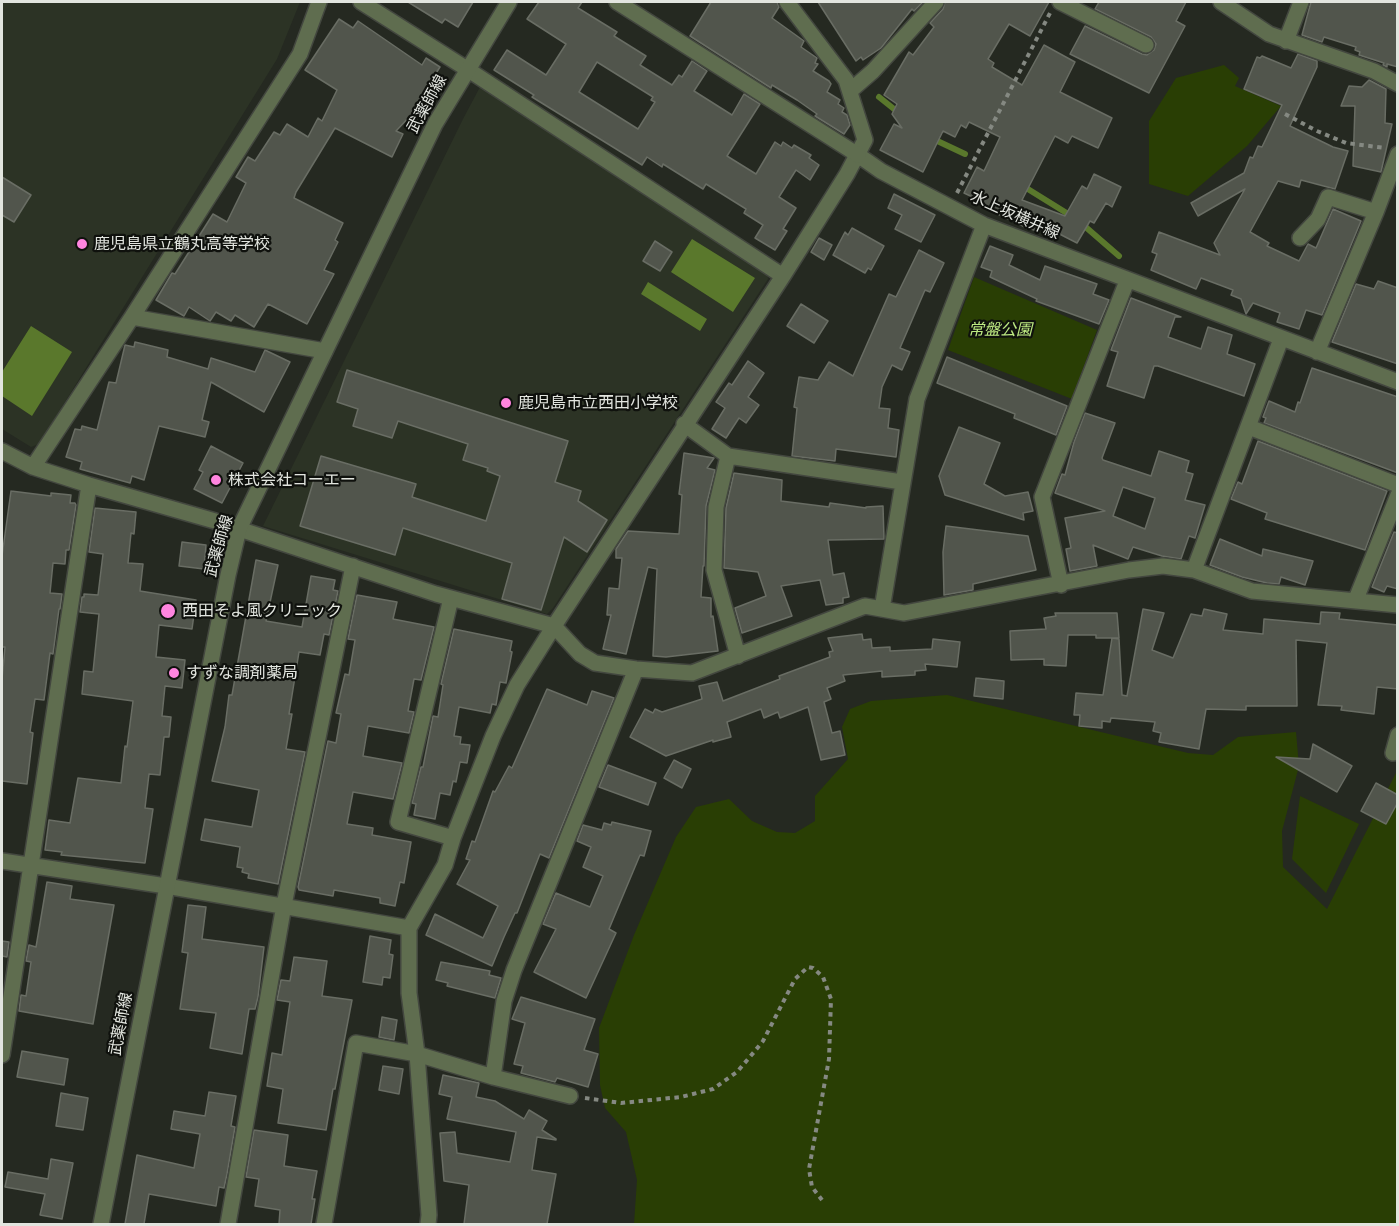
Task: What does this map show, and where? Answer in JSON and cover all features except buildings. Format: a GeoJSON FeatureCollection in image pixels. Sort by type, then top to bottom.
{"type":"FeatureCollection","features":[{"type":"Feature","properties":{"kind":"street"},"geometry":{"type":"LineString","coordinates":[[33,467],[300,54],[319,2]]}},
{"type":"Feature","properties":{"kind":"street"},"geometry":{"type":"LineString","coordinates":[[361,2],[783,276]]}},
{"type":"Feature","properties":{"kind":"street","name":"武薬師線"},"geometry":{"type":"LineString","coordinates":[[101,1224],[166,886],[239,529],[435,124],[509,2]]}},
{"type":"Feature","properties":{"kind":"street","name":"水上坂横井線"},"geometry":{"type":"LineString","coordinates":[[617,2],[881,171],[984,225],[1398,382]]}},
{"type":"Feature","properties":{"kind":"street"},"geometry":{"type":"LineString","coordinates":[[428,1224],[417,1054],[408,993],[409,928],[445,865],[453,838],[493,736],[517,686],[684,424],[783,276],[866,140],[846,80],[787,2]]}},
{"type":"Feature","properties":{"kind":"street"},"geometry":{"type":"LineString","coordinates":[[850,91],[873,71],[936,2]]}},
{"type":"Feature","properties":{"kind":"street"},"geometry":{"type":"LineString","coordinates":[[1221,2],[1269,34],[1374,71],[1398,84]]}},
{"type":"Feature","properties":{"kind":"street"},"geometry":{"type":"LineString","coordinates":[[1286,41],[1300,2]]}},
{"type":"Feature","properties":{"kind":"street"},"geometry":{"type":"LineString","coordinates":[[1055,7],[1146,45]]}},
{"type":"Feature","properties":{"kind":"street"},"geometry":{"type":"LineString","coordinates":[[1317,352],[1376,212],[1392,151]]}},
{"type":"Feature","properties":{"kind":"street"},"geometry":{"type":"LineString","coordinates":[[1300,238],[1318,219],[1328,197],[1376,212]]}},
{"type":"Feature","properties":{"kind":"street"},"geometry":{"type":"LineString","coordinates":[[882,609],[917,399],[984,225]]}},
{"type":"Feature","properties":{"kind":"street"},"geometry":{"type":"LineString","coordinates":[[1061,585],[1042,497],[1127,281]]}},
{"type":"Feature","properties":{"kind":"street"},"geometry":{"type":"LineString","coordinates":[[132,317],[325,351]]}},
{"type":"Feature","properties":{"kind":"street"},"geometry":{"type":"LineString","coordinates":[[1194,570],[1281,339]]}},
{"type":"Feature","properties":{"kind":"street"},"geometry":{"type":"LineString","coordinates":[[684,424],[728,456],[902,482]]}},
{"type":"Feature","properties":{"kind":"street"},"geometry":{"type":"LineString","coordinates":[[1249,426],[1398,485]]}},
{"type":"Feature","properties":{"kind":"street"},"geometry":{"type":"LineString","coordinates":[[2,451],[33,467],[89,485],[239,529],[451,598],[554,626],[580,654],[595,663],[636,669],[692,673],[864,606],[904,614],[1129,570],[1163,566],[1194,570],[1252,591],[1356,599],[1398,605]]}},
{"type":"Feature","properties":{"kind":"street"},"geometry":{"type":"LineString","coordinates":[[728,456],[716,507],[714,570],[738,656]]}},
{"type":"Feature","properties":{"kind":"street"},"geometry":{"type":"LineString","coordinates":[[2,1054],[89,485]]}},
{"type":"Feature","properties":{"kind":"street"},"geometry":{"type":"LineString","coordinates":[[1356,599],[1398,495]]}},
{"type":"Feature","properties":{"kind":"street"},"geometry":{"type":"LineString","coordinates":[[228,1224],[284,905],[353,566]]}},
{"type":"Feature","properties":{"kind":"street"},"geometry":{"type":"LineString","coordinates":[[451,598],[398,822],[453,838]]}},
{"type":"Feature","properties":{"kind":"street"},"geometry":{"type":"LineString","coordinates":[[493,1077],[504,1001],[514,970],[636,669]]}},
{"type":"Feature","properties":{"kind":"street"},"geometry":{"type":"LineString","coordinates":[[1393,753],[1398,735]]}},
{"type":"Feature","properties":{"kind":"street"},"geometry":{"type":"LineString","coordinates":[[2,861],[284,905],[409,928]]}},
{"type":"Feature","properties":{"kind":"street"},"geometry":{"type":"LineString","coordinates":[[324,1224],[356,1043],[417,1054],[493,1077],[570,1096]]}},
{"type":"Feature","properties":{"kind":"path"},"geometry":{"type":"LineString","coordinates":[[950,206],[1055,7]]}},
{"type":"Feature","properties":{"kind":"path"},"geometry":{"type":"LineString","coordinates":[[1285,114],[1346,143],[1392,151]]}},
{"type":"Feature","properties":{"kind":"path"},"geometry":{"type":"LineString","coordinates":[[570,1096],[621,1103],[681,1097],[713,1089],[736,1072],[754,1052],[795,979],[808,967],[813,968],[823,976],[831,999],[829,1059],[809,1170],[812,1187],[822,1200]]}},
{"type":"Feature","properties":{"kind":"shaded area","name":"鹿児島県立鶴丸高等学校"},"geometry":{"type":"Polygon","coordinates":[[[2,2],[300,2],[277,59],[39,444],[31,447],[2,429],[2,2]]]}},
{"type":"Feature","properties":{"kind":"shaded area","name":"鹿児島市立西田小学校"},"geometry":{"type":"Polygon","coordinates":[[[480,87],[767,270],[768,279],[547,614],[263,526],[480,87]]]}},
{"type":"Feature","properties":{"kind":"shaded area"},"geometry":{"type":"Polygon","coordinates":[[[692,239],[755,278],[733,312],[671,272],[692,239]]]}},
{"type":"Feature","properties":{"kind":"shaded area"},"geometry":{"type":"Polygon","coordinates":[[[648,282],[707,319],[700,331],[641,294],[648,282]]]}},
{"type":"Feature","properties":{"kind":"shaded area"},"geometry":{"type":"Polygon","coordinates":[[[31,326],[72,352],[32,416],[2,396],[2,372],[31,326]]]}},
{"type":"Feature","properties":{"kind":"green space"},"geometry":{"type":"Polygon","coordinates":[[[1224,65],[1239,78],[1235,86],[1281,106],[1247,146],[1188,196],[1149,184],[1149,121],[1176,78],[1224,65]]]}},
{"type":"Feature","properties":{"kind":"green space","name":"常盤公園"},"geometry":{"type":"Polygon","coordinates":[[[974,277],[1097,330],[1072,399],[948,350],[974,277]]]}},
{"type":"Feature","properties":{"kind":"green space"},"geometry":{"type":"Polygon","coordinates":[[[947,695],[1188,753],[1213,755],[1238,737],[1296,732],[1299,766],[1282,831],[1283,867],[1327,909],[1397,771],[1397,1224],[634,1224],[637,1180],[626,1132],[605,1108],[600,1085],[599,1028],[634,935],[676,837],[696,807],[729,799],[752,821],[777,832],[795,833],[815,821],[815,796],[848,759],[842,727],[850,709],[871,701],[947,695]]]}},
{"type":"Feature","properties":{"kind":"green space"},"geometry":{"type":"Polygon","coordinates":[[[1300,796],[1359,824],[1326,893],[1292,859],[1300,796]]]}},
{"type":"Feature","properties":{"kind":"waterway"},"geometry":{"type":"LineString","coordinates":[[879,97],[899,113]]}},
{"type":"Feature","properties":{"kind":"waterway"},"geometry":{"type":"LineString","coordinates":[[931,138],[965,154]]}},
{"type":"Feature","properties":{"kind":"waterway"},"geometry":{"type":"LineString","coordinates":[[1023,186],[1073,217]]}},
{"type":"Feature","properties":{"kind":"waterway"},"geometry":{"type":"LineString","coordinates":[[1081,223],[1119,256]]}},
{"type":"Feature","properties":{"kind":"place","name":"鹿児島県立鶴丸高等学校"},"geometry":{"type":"Point","coordinates":[82,244]}},
{"type":"Feature","properties":{"kind":"place","name":"鹿児島市立西田小学校"},"geometry":{"type":"Point","coordinates":[506,403]}},
{"type":"Feature","properties":{"kind":"place","name":"株式会社コーエー"},"geometry":{"type":"Point","coordinates":[216,480]}},
{"type":"Feature","properties":{"kind":"place","name":"西田そよ風クリニック"},"geometry":{"type":"Point","coordinates":[168,611]}},
{"type":"Feature","properties":{"kind":"place","name":"すずな調剤薬局"},"geometry":{"type":"Point","coordinates":[174,673]}}]}
